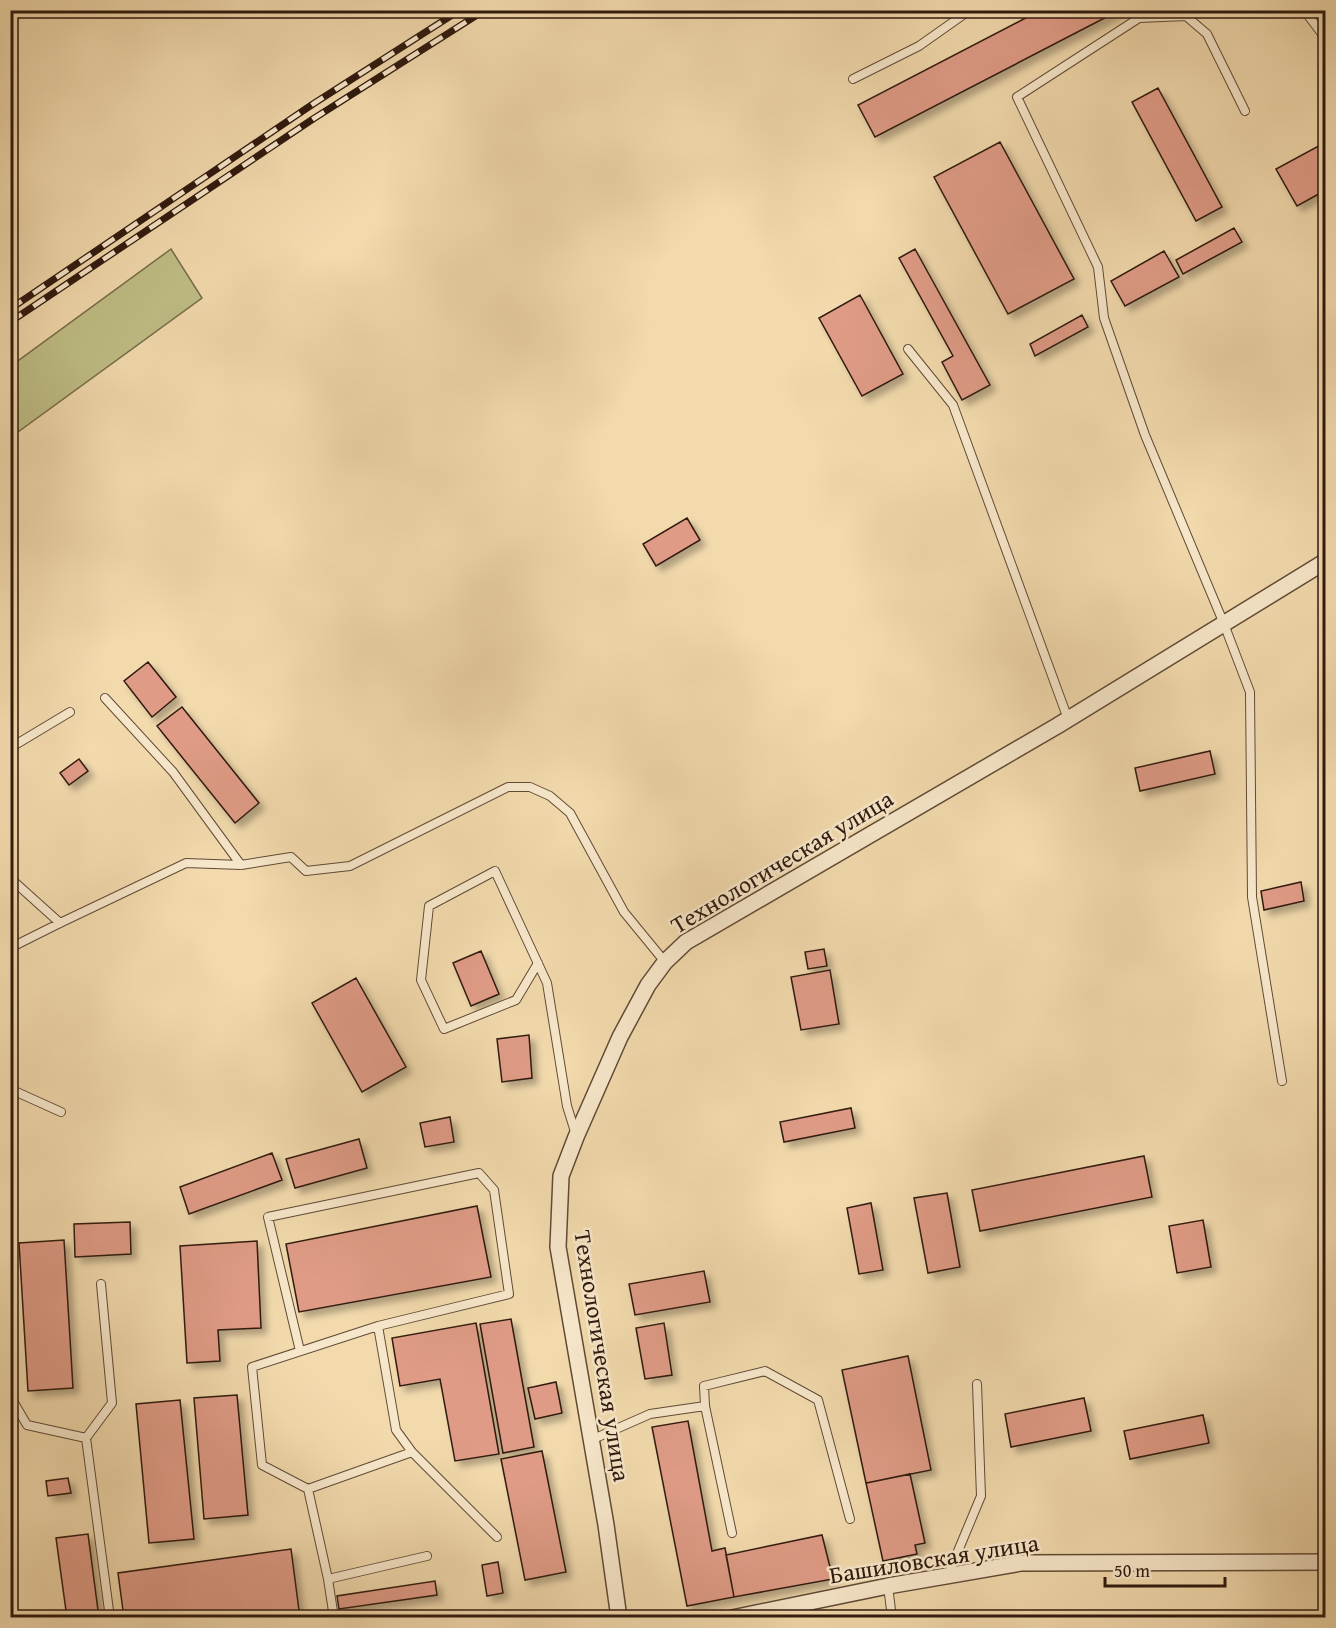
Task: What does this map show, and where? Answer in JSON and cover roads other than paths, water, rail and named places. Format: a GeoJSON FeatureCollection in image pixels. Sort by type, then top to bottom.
{"type":"FeatureCollection","features":[{"type":"Feature","properties":{"kind":"street","name":"Технологическая улица"},"geometry":{"type":"LineString","coordinates":[[620,1617],[558,1247],[561,1176],[620,1037],[648,985],[665,962],[686,942],[1068,719],[1326,561]]}},
{"type":"Feature","properties":{"kind":"street","name":"Башиловская улица"},"geometry":{"type":"LineString","coordinates":[[732,1617],[888,1586],[1021,1563],[1326,1562]]}},
{"type":"Feature","properties":{"kind":"lane"},"geometry":{"type":"LineString","coordinates":[[853,79],[919,46],[969,10]]}},
{"type":"Feature","properties":{"kind":"lane"},"geometry":{"type":"LineString","coordinates":[[1134,10],[1139,18]]}},
{"type":"Feature","properties":{"kind":"lane"},"geometry":{"type":"LineString","coordinates":[[1304,10],[1326,39]]}},
{"type":"Feature","properties":{"kind":"lane"},"geometry":{"type":"LineString","coordinates":[[1245,111],[1207,34],[1186,16],[1139,18],[1017,97],[1098,267],[1104,318],[1145,435],[1250,692],[1252,897],[1282,1081]]}},
{"type":"Feature","properties":{"kind":"lane"},"geometry":{"type":"LineString","coordinates":[[908,349],[953,405],[1068,719]]}},
{"type":"Feature","properties":{"kind":"lane"},"geometry":{"type":"LineString","coordinates":[[105,698],[173,772],[241,865]]}},
{"type":"Feature","properties":{"kind":"lane"},"geometry":{"type":"LineString","coordinates":[[10,748],[70,712]]}},
{"type":"Feature","properties":{"kind":"lane"},"geometry":{"type":"LineString","coordinates":[[10,948],[186,863],[241,865],[291,857],[306,871],[350,866],[508,787],[530,787],[550,796],[570,813],[624,912],[665,962]]}},
{"type":"Feature","properties":{"kind":"lane"},"geometry":{"type":"LineString","coordinates":[[538,963],[516,999],[444,1029],[421,980],[429,906],[495,871],[538,963],[547,983],[567,1106],[576,1137]]}},
{"type":"Feature","properties":{"kind":"lane"},"geometry":{"type":"LineString","coordinates":[[10,878],[60,923]]}},
{"type":"Feature","properties":{"kind":"lane"},"geometry":{"type":"LineString","coordinates":[[10,1089],[61,1112]]}},
{"type":"Feature","properties":{"kind":"lane"},"geometry":{"type":"LineString","coordinates":[[300,1351],[268,1217],[479,1173],[494,1190],[509,1294],[378,1326],[252,1367],[262,1465],[308,1490],[412,1452]]}},
{"type":"Feature","properties":{"kind":"lane"},"geometry":{"type":"LineString","coordinates":[[101,1284],[112,1403],[86,1438],[110,1617]]}},
{"type":"Feature","properties":{"kind":"lane"},"geometry":{"type":"LineString","coordinates":[[378,1326],[396,1430],[412,1452],[497,1537]]}},
{"type":"Feature","properties":{"kind":"lane"},"geometry":{"type":"LineString","coordinates":[[732,1533],[705,1406],[704,1386],[765,1371],[818,1400],[850,1519]]}},
{"type":"Feature","properties":{"kind":"lane"},"geometry":{"type":"LineString","coordinates":[[948,1576],[981,1496],[977,1384]]}},
{"type":"Feature","properties":{"kind":"lane"},"geometry":{"type":"LineString","coordinates":[[10,1396],[27,1425],[86,1438]]}},
{"type":"Feature","properties":{"kind":"lane"},"geometry":{"type":"LineString","coordinates":[[591,1440],[650,1414],[705,1406]]}},
{"type":"Feature","properties":{"kind":"lane"},"geometry":{"type":"LineString","coordinates":[[308,1490],[334,1617]]}},
{"type":"Feature","properties":{"kind":"lane"},"geometry":{"type":"LineString","coordinates":[[328,1579],[428,1556]]}},
{"type":"Feature","properties":{"kind":"lane"},"geometry":{"type":"LineString","coordinates":[[888,1586],[892,1617]]}},
{"type":"Feature","properties":{"kind":"railway"},"geometry":{"type":"LineString","coordinates":[[10,309],[313,104],[460,10]]}},
{"type":"Feature","properties":{"kind":"railway"},"geometry":{"type":"LineString","coordinates":[[10,322],[313,119],[485,10]]}}]}
